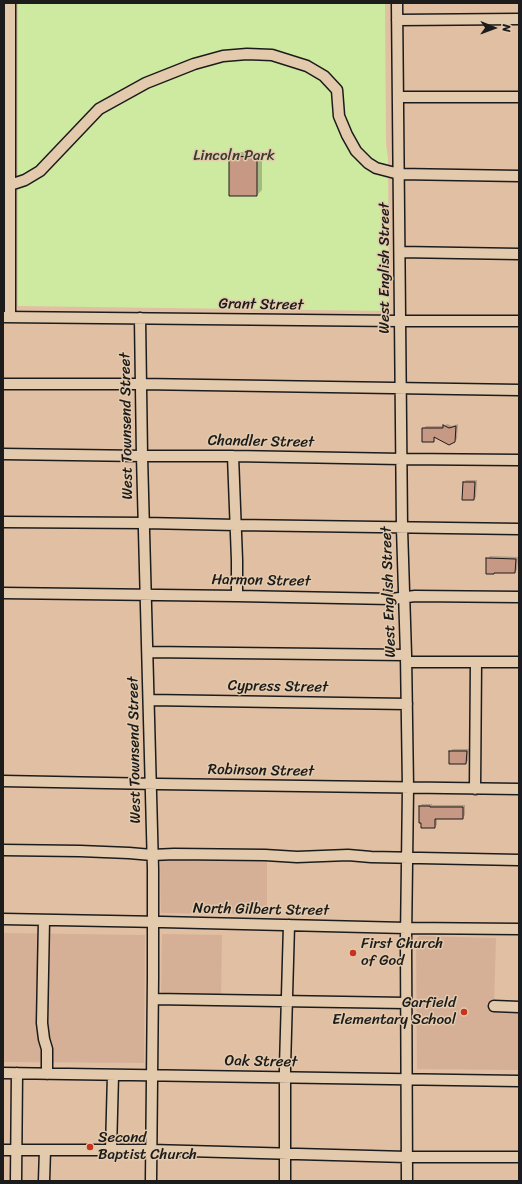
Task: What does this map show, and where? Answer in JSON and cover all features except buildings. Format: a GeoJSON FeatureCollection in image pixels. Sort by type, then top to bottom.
{"type":"FeatureCollection","features":[{"type":"Feature","properties":{"kind":"street"},"geometry":{"type":"LineString","coordinates":[[6,317],[8,181],[6,44],[10,3]]}},
{"type":"Feature","properties":{"kind":"street","name":"West English Street"},"geometry":{"type":"LineString","coordinates":[[397,3],[402,528],[408,788],[406,928],[407,1181]]}},
{"type":"Feature","properties":{"kind":"street"},"geometry":{"type":"LineString","coordinates":[[397,20],[519,19]]}},
{"type":"Feature","properties":{"kind":"street"},"geometry":{"type":"LineString","coordinates":[[8,181],[25,180],[40,171],[99,109],[146,83],[194,64],[223,56],[247,54],[272,55],[307,66],[324,76],[337,90],[339,116],[356,151],[368,163],[376,168],[399,174],[519,176]]}},
{"type":"Feature","properties":{"kind":"street"},"geometry":{"type":"LineString","coordinates":[[399,97],[519,97]]}},
{"type":"Feature","properties":{"kind":"street"},"geometry":{"type":"LineString","coordinates":[[400,252],[519,254]]}},
{"type":"Feature","properties":{"kind":"street","name":"Grant Street"},"geometry":{"type":"LineString","coordinates":[[6,317],[519,321]]}},
{"type":"Feature","properties":{"kind":"street","name":"West Townsend Street"},"geometry":{"type":"LineString","coordinates":[[140,318],[153,922],[151,1181]]}},
{"type":"Feature","properties":{"kind":"street"},"geometry":{"type":"LineString","coordinates":[[3,384],[141,384],[519,390]]}},
{"type":"Feature","properties":{"kind":"street","name":"Chandler Street"},"geometry":{"type":"LineString","coordinates":[[3,454],[519,460]]}},
{"type":"Feature","properties":{"kind":"street"},"geometry":{"type":"LineString","coordinates":[[233,456],[238,596]]}},
{"type":"Feature","properties":{"kind":"street"},"geometry":{"type":"LineString","coordinates":[[3,522],[519,529]]}},
{"type":"Feature","properties":{"kind":"street","name":"Harmon Street"},"geometry":{"type":"LineString","coordinates":[[3,593],[392,599],[415,596],[519,597]]}},
{"type":"Feature","properties":{"kind":"street"},"geometry":{"type":"LineString","coordinates":[[148,652],[519,662]]}},
{"type":"Feature","properties":{"kind":"street"},"geometry":{"type":"LineString","coordinates":[[475,789],[476,662]]}},
{"type":"Feature","properties":{"kind":"street","name":"Cypress Street"},"geometry":{"type":"LineString","coordinates":[[149,700],[407,704]]}},
{"type":"Feature","properties":{"kind":"street","name":"Robinson Street"},"geometry":{"type":"LineString","coordinates":[[3,781],[519,789]]}},
{"type":"Feature","properties":{"kind":"street"},"geometry":{"type":"LineString","coordinates":[[3,850],[129,853],[152,855],[265,855],[297,857],[348,856],[519,860]]}},
{"type":"Feature","properties":{"kind":"street","name":"North Gilbert Street"},"geometry":{"type":"LineString","coordinates":[[3,919],[519,929]]}},
{"type":"Feature","properties":{"kind":"street"},"geometry":{"type":"LineString","coordinates":[[44,920],[42,1023],[47,1049],[47,1074]]}},
{"type":"Feature","properties":{"kind":"street"},"geometry":{"type":"LineString","coordinates":[[285,1181],[289,925]]}},
{"type":"Feature","properties":{"kind":"street"},"geometry":{"type":"LineString","coordinates":[[153,999],[406,1003]]}},
{"type":"Feature","properties":{"kind":"street"},"geometry":{"type":"LineString","coordinates":[[494,1006],[519,1007]]}},
{"type":"Feature","properties":{"kind":"street","name":"Oak Street"},"geometry":{"type":"LineString","coordinates":[[3,1073],[519,1081]]}},
{"type":"Feature","properties":{"kind":"street"},"geometry":{"type":"LineString","coordinates":[[16,1181],[17,1073]]}},
{"type":"Feature","properties":{"kind":"street"},"geometry":{"type":"LineString","coordinates":[[111,1150],[113,1075]]}},
{"type":"Feature","properties":{"kind":"street"},"geometry":{"type":"LineString","coordinates":[[3,1150],[151,1150],[407,1157],[519,1157]]}},
{"type":"Feature","properties":{"kind":"street"},"geometry":{"type":"LineString","coordinates":[[44,1181],[45,1150]]}},
{"type":"Feature","properties":{"kind":"shaded area"},"geometry":{"type":"Polygon","coordinates":[[[160,855],[267,855],[267,914],[161,913],[160,855]]]}},
{"type":"Feature","properties":{"kind":"shaded area"},"geometry":{"type":"Polygon","coordinates":[[[3,933],[145,935],[144,1063],[3,1062],[3,933]]]}},
{"type":"Feature","properties":{"kind":"shaded area"},"geometry":{"type":"Polygon","coordinates":[[[162,934],[222,935],[221,1000],[161,999],[162,934]]]}},
{"type":"Feature","properties":{"kind":"shaded area"},"geometry":{"type":"Polygon","coordinates":[[[419,936],[496,938],[494,1006],[519,1007],[519,1070],[417,1069],[416,939],[419,936]]]}},
{"type":"Feature","properties":{"kind":"green space","name":"Lincoln Park"},"geometry":{"type":"Polygon","coordinates":[[[18,3],[385,3],[389,311],[18,306],[18,3]]]}},
{"type":"Feature","properties":{"kind":"place","name":"First Church of God"},"geometry":{"type":"Point","coordinates":[353,953]}},
{"type":"Feature","properties":{"kind":"place","name":"Garfield Elementary School"},"geometry":{"type":"Point","coordinates":[464,1012]}},
{"type":"Feature","properties":{"kind":"place","name":"Second Baptist Church"},"geometry":{"type":"Point","coordinates":[90,1147]}}]}
